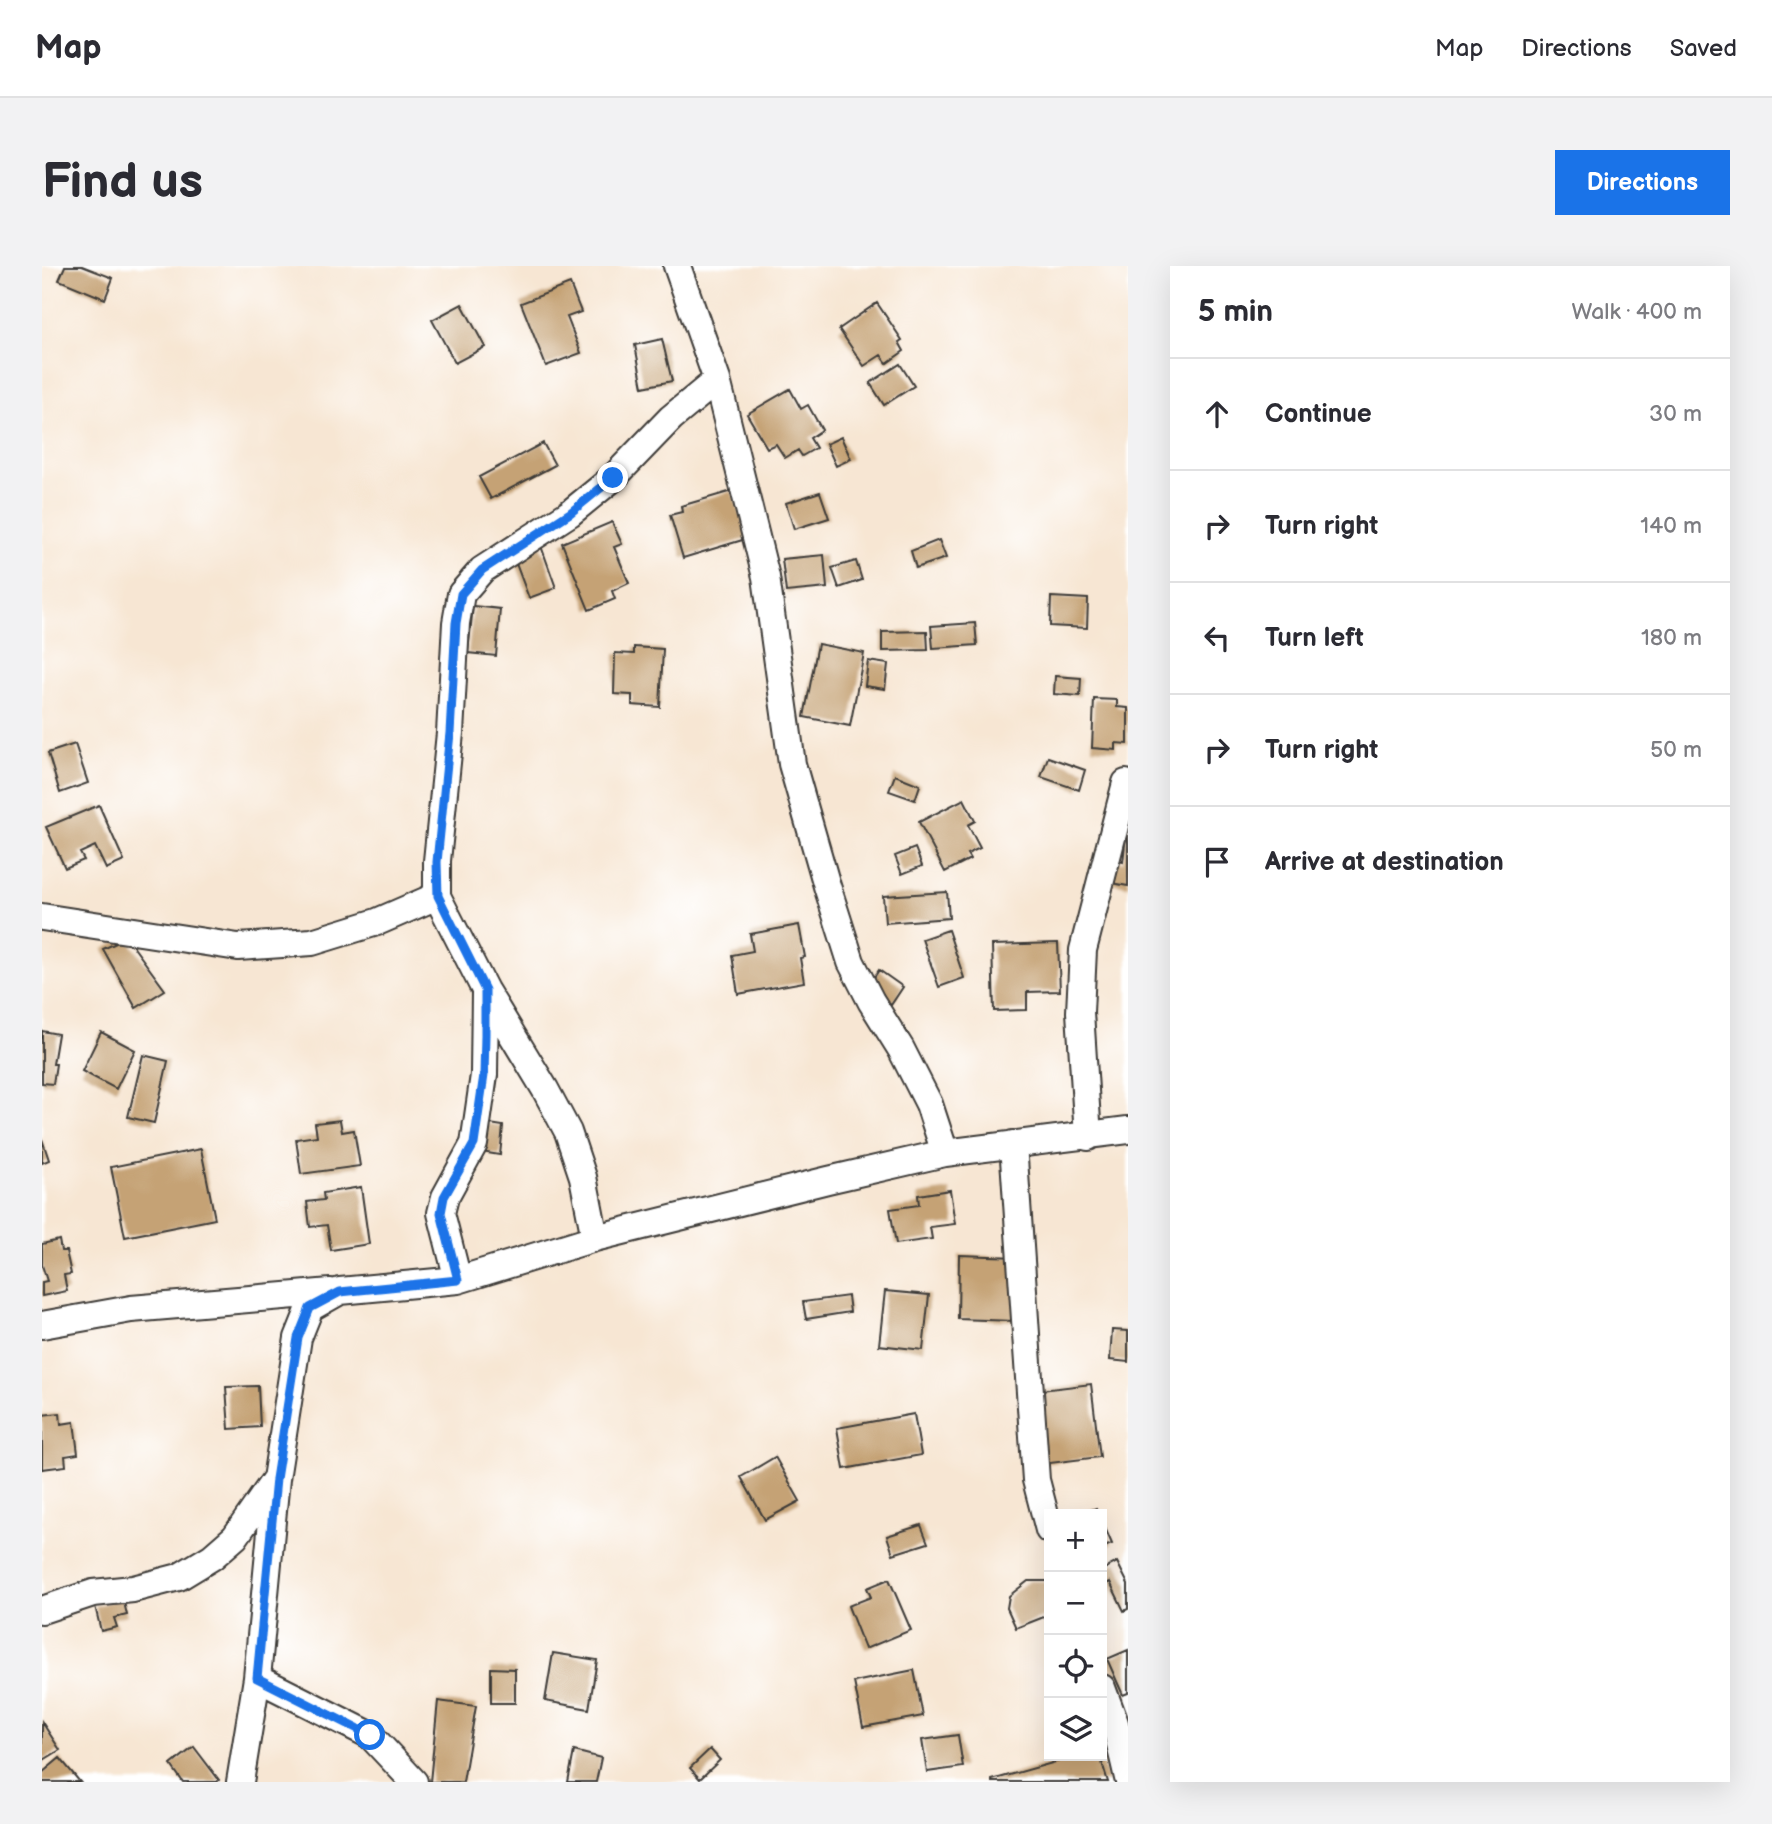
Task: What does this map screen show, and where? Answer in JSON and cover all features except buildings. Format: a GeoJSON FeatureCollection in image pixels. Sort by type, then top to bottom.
{"type":"FeatureCollection","features":[{"type":"Feature","properties":{"kind":"street"},"geometry":{"type":"LineString","coordinates":[[677,266],[718,380],[766,577],[792,764],[827,886],[851,962],[929,1104],[945,1153]]}},
{"type":"Feature","properties":{"kind":"street"},"geometry":{"type":"LineString","coordinates":[[595,1238],[583,1177],[568,1132],[485,990],[438,896],[437,862],[450,733],[456,623],[461,594],[482,570],[570,513],[613,478],[671,418],[718,380]]}},
{"type":"Feature","properties":{"kind":"street"},"geometry":{"type":"LineString","coordinates":[[1088,1137],[1080,1012],[1083,950],[1126,783]]}},
{"type":"Feature","properties":{"kind":"street"},"geometry":{"type":"LineString","coordinates":[[42,917],[238,947],[312,942],[377,922],[438,896]]}},
{"type":"Feature","properties":{"kind":"street"},"geometry":{"type":"LineString","coordinates":[[458,1280],[441,1213],[444,1197],[474,1144],[484,1075],[485,990]]}},
{"type":"Feature","properties":{"kind":"street"},"geometry":{"type":"LineString","coordinates":[[42,1325],[131,1309],[458,1280],[595,1238],[945,1153],[1128,1130]]}},
{"type":"Feature","properties":{"kind":"street"},"geometry":{"type":"LineString","coordinates":[[1013,1144],[1036,1480],[1044,1511]]}},
{"type":"Feature","properties":{"kind":"street"},"geometry":{"type":"LineString","coordinates":[[240,1782],[257,1678],[276,1479],[298,1338],[310,1308],[340,1292]]}},
{"type":"Feature","properties":{"kind":"street"},"geometry":{"type":"LineString","coordinates":[[42,1610],[93,1593],[133,1589],[179,1577],[212,1557],[235,1537],[276,1479]]}},
{"type":"Feature","properties":{"kind":"street"},"geometry":{"type":"LineString","coordinates":[[257,1678],[370,1735],[414,1782]]}},
{"type":"Feature","properties":{"kind":"street"},"geometry":{"type":"LineString","coordinates":[[1106,1698],[1115,1723],[1128,1778]]}},
{"type":"Feature","properties":{"kind":"route"},"geometry":{"type":"LineString","coordinates":[[370,1735],[257,1678],[276,1479],[298,1338],[310,1308],[340,1292],[458,1280],[441,1213],[444,1197],[467,1161],[474,1144],[484,1075],[485,1035],[485,990],[438,896],[437,862],[450,733],[456,623],[461,594],[482,570],[570,513],[613,478]]}}]}
